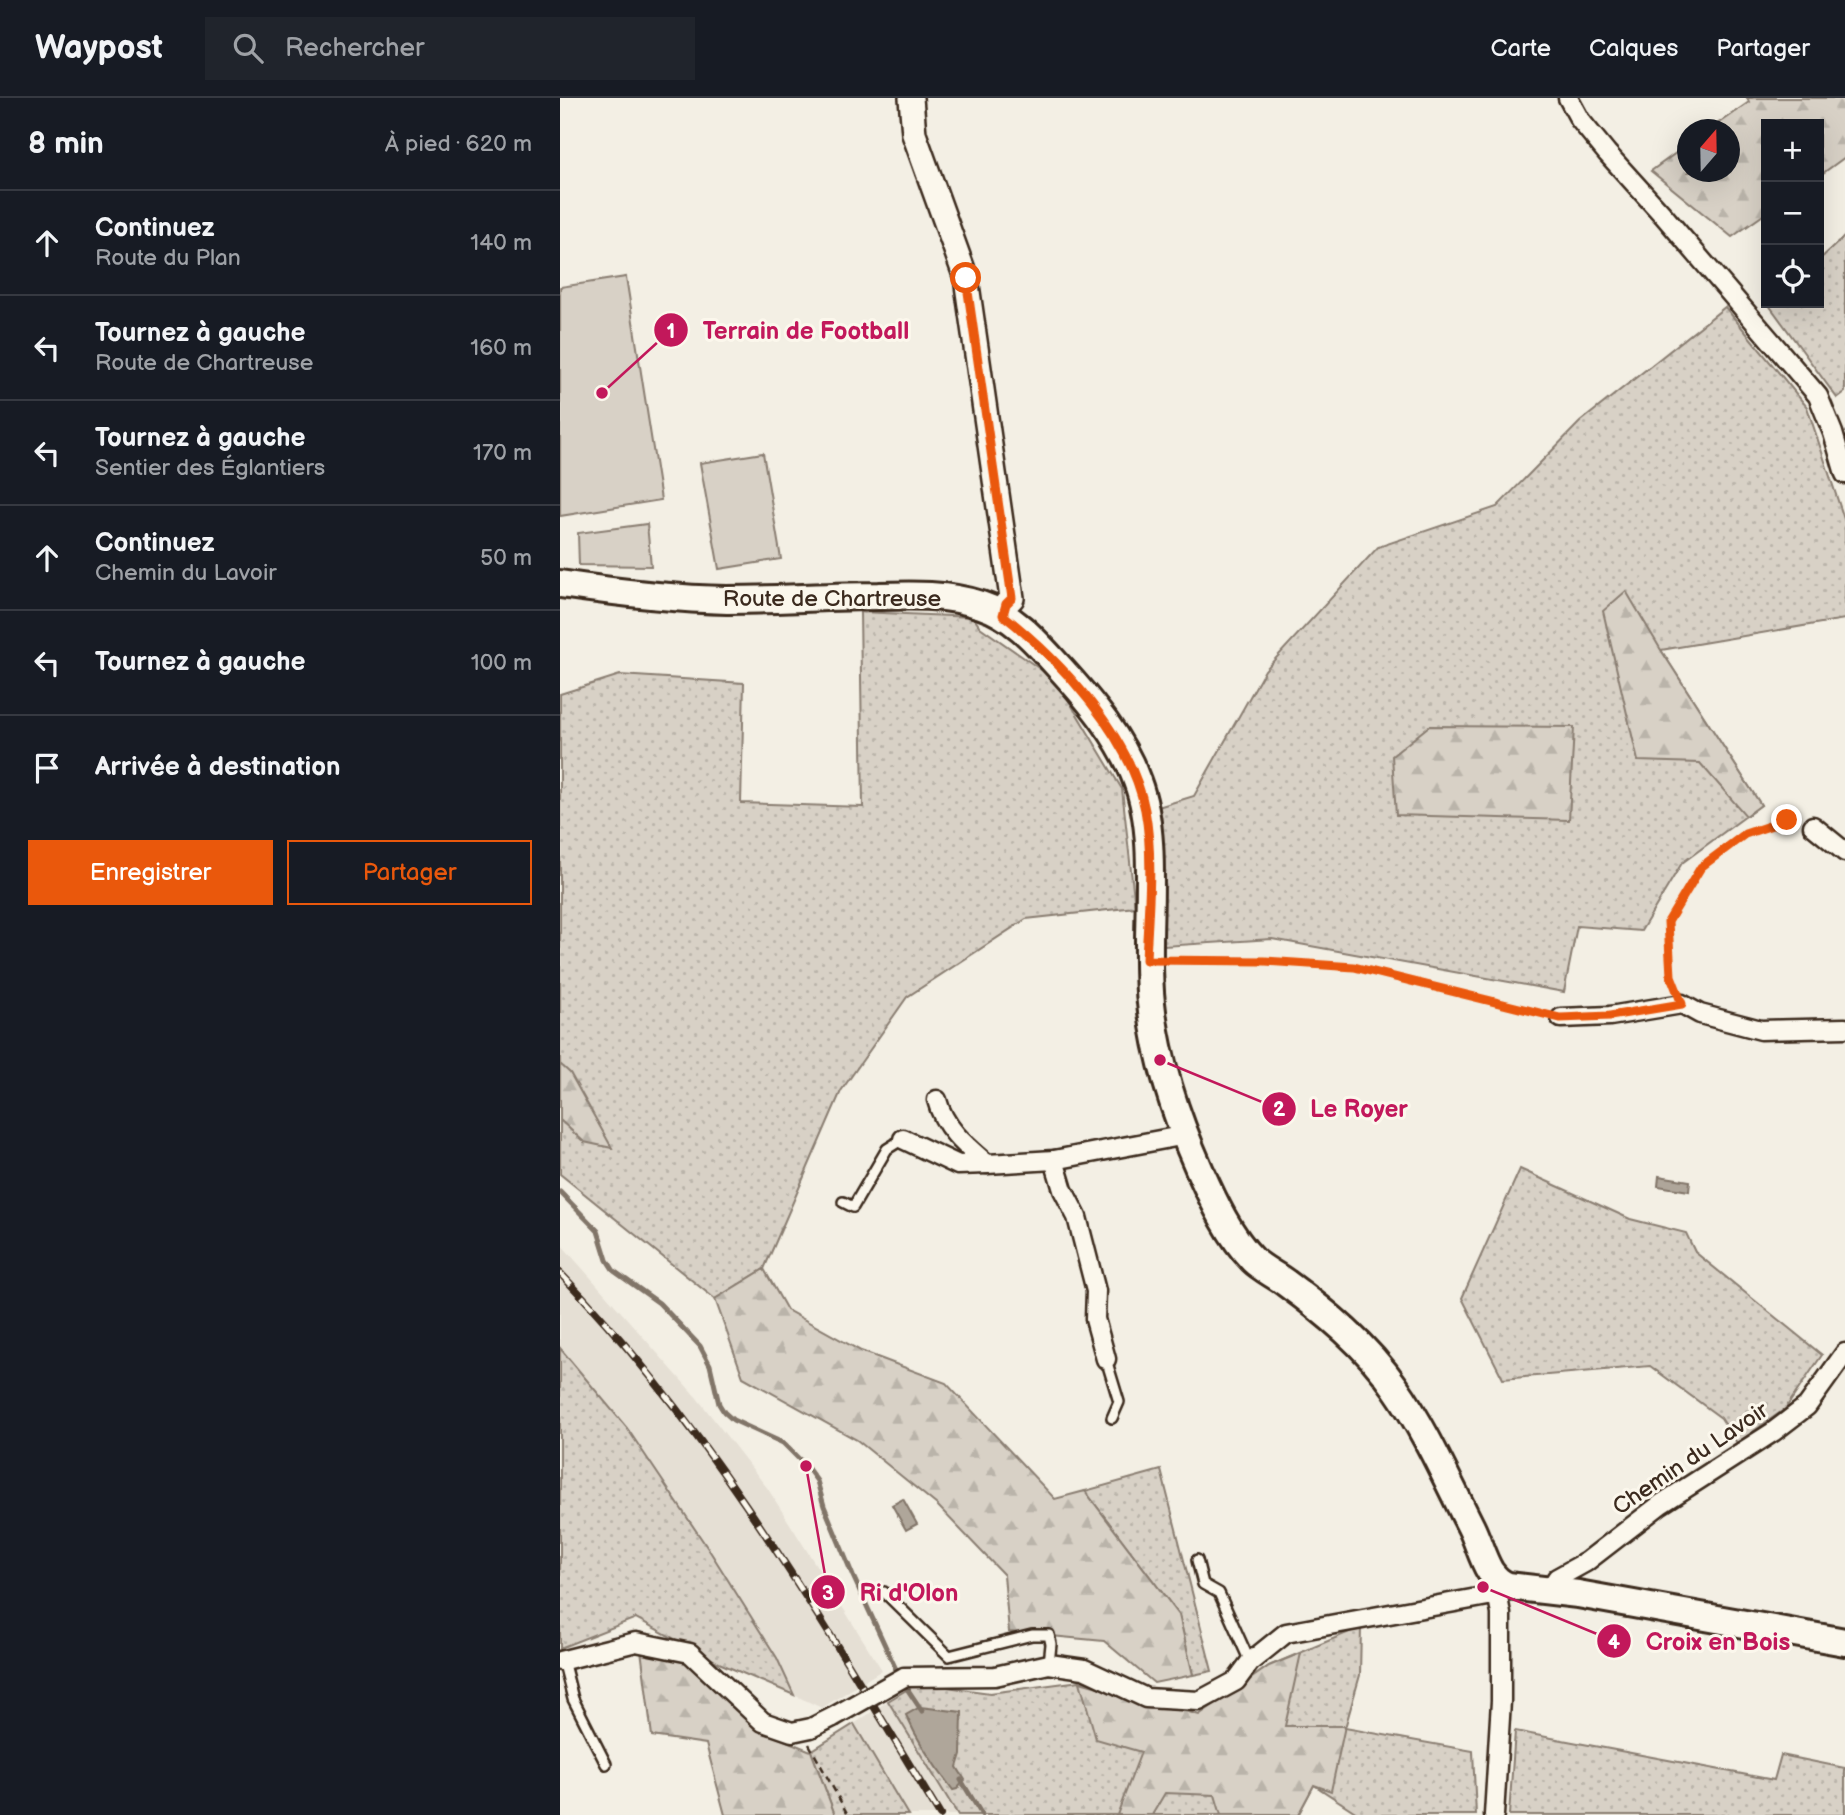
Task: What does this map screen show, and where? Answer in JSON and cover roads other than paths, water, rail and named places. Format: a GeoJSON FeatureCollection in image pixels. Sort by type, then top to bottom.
{"type":"FeatureCollection","features":[{"type":"Feature","properties":{"kind":"main road","name":"Route de Chartreuse"},"geometry":{"type":"LineString","coordinates":[[560,584],[626,593],[725,600],[849,596],[956,597],[1003,615],[1032,637],[1079,688],[1124,750],[1138,783],[1148,838],[1146,960],[1160,1060],[1200,1171],[1220,1209],[1254,1260],[1360,1345],[1396,1388],[1423,1430],[1499,1590]]}},
{"type":"Feature","properties":{"kind":"main road"},"geometry":{"type":"LineString","coordinates":[[1499,1590],[1549,1590],[1845,1642]]}},
{"type":"Feature","properties":{"kind":"street"},"geometry":{"type":"LineString","coordinates":[[911,98],[914,134],[966,278],[1012,598],[1006,604],[1003,615]]}},
{"type":"Feature","properties":{"kind":"street"},"geometry":{"type":"LineString","coordinates":[[1568,98],[1580,120],[1607,153],[1818,396],[1845,474]]}},
{"type":"Feature","properties":{"kind":"street"},"geometry":{"type":"LineString","coordinates":[[1813,825],[1845,852]]}},
{"type":"Feature","properties":{"kind":"street"},"geometry":{"type":"LineString","coordinates":[[1560,1018],[1610,1016],[1682,1004],[1700,1014],[1761,1030],[1845,1028]]}},
{"type":"Feature","properties":{"kind":"street"},"geometry":{"type":"LineString","coordinates":[[937,1100],[942,1116],[958,1139],[987,1164]]}},
{"type":"Feature","properties":{"kind":"street"},"geometry":{"type":"LineString","coordinates":[[903,1139],[958,1166],[1054,1160],[1186,1135]]}},
{"type":"Feature","properties":{"kind":"street"},"geometry":{"type":"LineString","coordinates":[[1054,1160],[1063,1190],[1077,1217],[1096,1291],[1095,1319],[1106,1359]]}},
{"type":"Feature","properties":{"kind":"street","name":"Chemin du Lavoir"},"geometry":{"type":"LineString","coordinates":[[1549,1590],[1557,1578],[1586,1562],[1661,1504],[1773,1432],[1807,1406],[1845,1353]]}},
{"type":"Feature","properties":{"kind":"street"},"geometry":{"type":"LineString","coordinates":[[561,1660],[636,1642],[690,1653],[762,1722],[792,1732],[811,1728],[833,1717],[904,1676],[995,1676],[1049,1664],[1084,1669],[1146,1698],[1199,1701],[1236,1681],[1250,1662],[1286,1633],[1488,1596],[1499,1590],[1501,1702],[1494,1815]]}},
{"type":"Feature","properties":{"kind":"lane"},"geometry":{"type":"LineString","coordinates":[[843,1202],[853,1207],[887,1149],[903,1139]]}},
{"type":"Feature","properties":{"kind":"lane"},"geometry":{"type":"LineString","coordinates":[[1106,1359],[1119,1402],[1112,1418]]}},
{"type":"Feature","properties":{"kind":"lane"},"geometry":{"type":"LineString","coordinates":[[1197,1560],[1203,1584],[1219,1593],[1250,1662]]}},
{"type":"Feature","properties":{"kind":"lane"},"geometry":{"type":"LineString","coordinates":[[884,1591],[949,1656],[1032,1635],[1049,1635],[1049,1664]]}},
{"type":"Feature","properties":{"kind":"lane"},"geometry":{"type":"LineString","coordinates":[[561,1660],[573,1699],[606,1764]]}},
{"type":"Feature","properties":{"kind":"waterway"},"geometry":{"type":"LineString","coordinates":[[560,1192],[598,1231],[607,1260],[614,1271],[659,1303],[700,1346],[710,1365],[719,1404],[724,1412],[733,1420],[783,1443],[817,1481],[824,1506],[853,1576],[900,1678],[922,1711]]}},
{"type":"Feature","properties":{"kind":"waterway"},"geometry":{"type":"LineString","coordinates":[[961,1780],[982,1815]]}},
{"type":"Feature","properties":{"kind":"railway"},"geometry":{"type":"LineString","coordinates":[[560,1273],[616,1334],[668,1398],[765,1533],[940,1815]]}},
{"type":"Feature","properties":{"kind":"place","name":"Terrain de Football"},"geometry":{"type":"Point","coordinates":[602,393]}},
{"type":"Feature","properties":{"kind":"place","name":"Le Royer"},"geometry":{"type":"Point","coordinates":[1160,1060]}},
{"type":"Feature","properties":{"kind":"place","name":"Ri d'Olon"},"geometry":{"type":"Point","coordinates":[806,1466]}},
{"type":"Feature","properties":{"kind":"place","name":"Croix en Bois"},"geometry":{"type":"Point","coordinates":[1483,1587]}}]}
